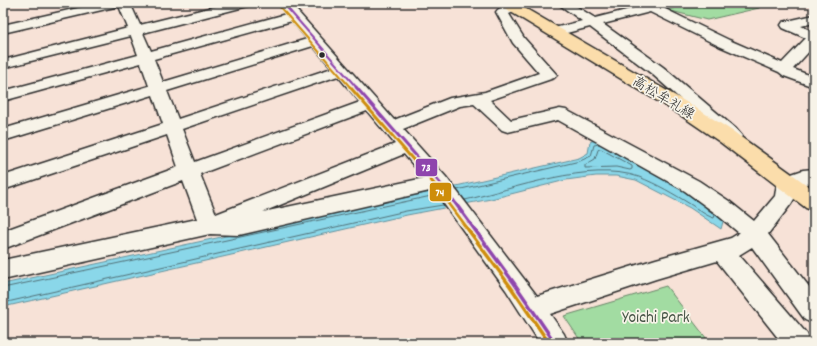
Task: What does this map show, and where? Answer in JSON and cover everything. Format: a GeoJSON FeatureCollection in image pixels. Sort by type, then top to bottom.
{"type":"FeatureCollection","features":[{"type":"Feature","properties":{"kind":"main road","name":"高松牟礼線"},"geometry":{"type":"LineString","coordinates":[[510,5],[686,110],[727,137],[814,202]]}},
{"type":"Feature","properties":{"kind":"street"},"geometry":{"type":"LineString","coordinates":[[3,29],[116,3]]}},
{"type":"Feature","properties":{"kind":"street"},"geometry":{"type":"LineString","coordinates":[[124,3],[136,30],[188,172],[210,225]]}},
{"type":"Feature","properties":{"kind":"street"},"geometry":{"type":"LineString","coordinates":[[3,64],[244,3]]}},
{"type":"Feature","properties":{"kind":"street"},"geometry":{"type":"LineString","coordinates":[[283,3],[372,103],[461,210],[555,343]]}},
{"type":"Feature","properties":{"kind":"street"},"geometry":{"type":"LineString","coordinates":[[563,3],[594,23],[689,96],[731,134],[747,152]]}},
{"type":"Feature","properties":{"kind":"street"},"geometry":{"type":"LineString","coordinates":[[555,32],[669,3]]}},
{"type":"Feature","properties":{"kind":"street"},"geometry":{"type":"LineString","coordinates":[[392,127],[456,102],[488,96],[549,75],[518,40],[502,12],[510,5]]}},
{"type":"Feature","properties":{"kind":"street"},"geometry":{"type":"LineString","coordinates":[[652,8],[724,43],[784,69],[789,74],[814,82]]}},
{"type":"Feature","properties":{"kind":"street"},"geometry":{"type":"LineString","coordinates":[[3,96],[294,16]]}},
{"type":"Feature","properties":{"kind":"street"},"geometry":{"type":"LineString","coordinates":[[784,69],[814,38],[788,25],[814,19]]}},
{"type":"Feature","properties":{"kind":"street"},"geometry":{"type":"LineString","coordinates":[[3,135],[316,41]]}},
{"type":"Feature","properties":{"kind":"street"},"geometry":{"type":"LineString","coordinates":[[3,183],[342,70]]}},
{"type":"Feature","properties":{"kind":"street"},"geometry":{"type":"LineString","coordinates":[[478,98],[508,126],[560,114],[692,186],[722,207],[755,234],[814,312]]}},
{"type":"Feature","properties":{"kind":"street"},"geometry":{"type":"LineString","coordinates":[[3,240],[372,103]]}},
{"type":"Feature","properties":{"kind":"street"},"geometry":{"type":"LineString","coordinates":[[3,270],[210,225],[407,146]]}},
{"type":"Feature","properties":{"kind":"street"},"geometry":{"type":"LineString","coordinates":[[532,309],[656,269],[737,246],[755,234],[784,199],[787,183],[803,177],[814,176]]}},
{"type":"Feature","properties":{"kind":"street"},"geometry":{"type":"LineString","coordinates":[[210,225],[239,226],[440,184]]}},
{"type":"Feature","properties":{"kind":"street"},"geometry":{"type":"LineString","coordinates":[[722,251],[798,343]]}},
{"type":"Feature","properties":{"kind":"green space"},"geometry":{"type":"Polygon","coordinates":[[[691,3],[764,3],[759,8],[707,20],[667,10],[691,3]]]}},
{"type":"Feature","properties":{"kind":"green space","name":"Yoichi Park"},"geometry":{"type":"Polygon","coordinates":[[[666,286],[710,343],[582,343],[564,316],[666,286]]]}},
{"type":"Feature","properties":{"kind":"water"},"geometry":{"type":"Polygon","coordinates":[[[594,140],[683,185],[724,218],[721,229],[690,208],[636,180],[616,176],[596,176],[566,180],[491,199],[407,215],[3,307],[3,284],[421,194],[579,158],[588,153],[590,142],[594,140]]]}},
{"type":"Feature","properties":{"kind":"transit line","name":"73"},"geometry":{"type":"LineString","coordinates":[[283,3],[439,182],[514,283],[555,343]]}},
{"type":"Feature","properties":{"kind":"transit line","name":"74"},"geometry":{"type":"LineString","coordinates":[[279,6],[435,185],[510,286],[549,343]]}}]}
